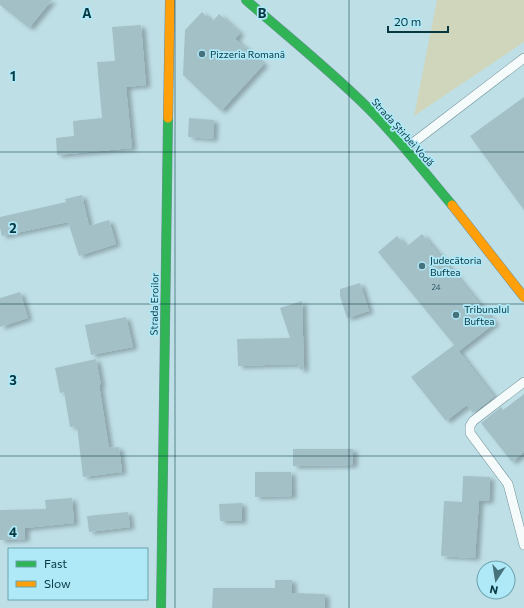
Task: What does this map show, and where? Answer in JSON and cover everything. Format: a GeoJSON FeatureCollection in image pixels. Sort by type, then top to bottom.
{"type":"FeatureCollection","features":[{"type":"Feature","properties":{"kind":"street","name":"Strada Eroilor"},"geometry":{"type":"LineString","coordinates":[[161,608],[170,0]]}},
{"type":"Feature","properties":{"kind":"street","name":"Strada Știrbei Vodă"},"geometry":{"type":"LineString","coordinates":[[246,0],[321,65],[363,104],[405,149],[463,218],[524,297]]}},
{"type":"Feature","properties":{"kind":"lane"},"geometry":{"type":"LineString","coordinates":[[405,149],[524,58]]}},
{"type":"Feature","properties":{"kind":"lane"},"geometry":{"type":"LineString","coordinates":[[524,382],[473,421],[470,426],[470,433],[508,484],[524,545]]}},
{"type":"Feature","properties":{"kind":"green space"},"geometry":{"type":"Polygon","coordinates":[[[437,0],[524,0],[524,42],[414,116],[437,0]]]}},
{"type":"Feature","properties":{"kind":"building"},"geometry":{"type":"Polygon","coordinates":[[[0,0],[52,0],[29,28],[0,5],[0,0]]]}},
{"type":"Feature","properties":{"kind":"building"},"geometry":{"type":"Polygon","coordinates":[[[202,12],[212,22],[219,14],[240,33],[235,39],[264,64],[221,111],[183,75],[185,30],[202,12]]]}},
{"type":"Feature","properties":{"kind":"building"},"geometry":{"type":"Polygon","coordinates":[[[141,25],[146,85],[126,87],[132,148],[57,155],[56,138],[74,136],[73,121],[102,118],[97,62],[115,61],[112,27],[141,25]]]}},
{"type":"Feature","properties":{"kind":"building"},"geometry":{"type":"Polygon","coordinates":[[[524,97],[524,210],[470,136],[524,97]]]}},
{"type":"Feature","properties":{"kind":"building"},"geometry":{"type":"Polygon","coordinates":[[[189,118],[214,120],[213,139],[188,137],[189,118]]]}},
{"type":"Feature","properties":{"kind":"building"},"geometry":{"type":"Polygon","coordinates":[[[82,195],[89,226],[109,220],[116,244],[79,256],[68,222],[2,236],[0,217],[66,202],[65,199],[82,195]]]}},
{"type":"Feature","properties":{"kind":"building"},"geometry":{"type":"Polygon","coordinates":[[[422,234],[495,323],[459,351],[378,252],[397,236],[406,247],[422,234]]]}},
{"type":"Feature","properties":{"kind":"building"},"geometry":{"type":"Polygon","coordinates":[[[360,283],[369,311],[347,318],[340,296],[340,289],[360,283]]]}},
{"type":"Feature","properties":{"kind":"building"},"geometry":{"type":"Polygon","coordinates":[[[20,292],[28,318],[0,327],[0,298],[20,292]]]}},
{"type":"Feature","properties":{"kind":"building"},"geometry":{"type":"Polygon","coordinates":[[[302,301],[304,369],[300,370],[298,364],[238,366],[237,339],[290,338],[280,308],[302,301]]]}},
{"type":"Feature","properties":{"kind":"building"},"geometry":{"type":"Polygon","coordinates":[[[126,317],[133,347],[91,355],[85,325],[126,317]]]}},
{"type":"Feature","properties":{"kind":"building"},"geometry":{"type":"Polygon","coordinates":[[[454,345],[494,397],[473,413],[467,405],[446,421],[411,377],[454,345]]]}},
{"type":"Feature","properties":{"kind":"building"},"geometry":{"type":"Polygon","coordinates":[[[96,359],[109,448],[119,447],[122,472],[83,477],[77,426],[70,427],[64,392],[60,393],[55,368],[96,359]]]}},
{"type":"Feature","properties":{"kind":"building"},"geometry":{"type":"Polygon","coordinates":[[[524,394],[524,452],[512,462],[481,423],[501,407],[503,410],[524,394]]]}},
{"type":"Feature","properties":{"kind":"building"},"geometry":{"type":"Polygon","coordinates":[[[293,449],[353,449],[353,465],[293,466],[293,449]]]}},
{"type":"Feature","properties":{"kind":"building"},"geometry":{"type":"Polygon","coordinates":[[[255,472],[291,472],[292,496],[255,497],[255,472]]]}},
{"type":"Feature","properties":{"kind":"building"},"geometry":{"type":"Polygon","coordinates":[[[463,476],[490,477],[489,501],[479,501],[475,558],[441,556],[444,501],[462,502],[463,476]]]}},
{"type":"Feature","properties":{"kind":"building"},"geometry":{"type":"Polygon","coordinates":[[[72,498],[74,523],[25,528],[25,539],[0,540],[0,510],[46,509],[45,500],[72,498]]]}},
{"type":"Feature","properties":{"kind":"building"},"geometry":{"type":"Polygon","coordinates":[[[242,503],[242,521],[220,521],[219,504],[242,503]]]}},
{"type":"Feature","properties":{"kind":"building"},"geometry":{"type":"Polygon","coordinates":[[[128,512],[130,527],[89,532],[87,516],[128,512]]]}},
{"type":"Feature","properties":{"kind":"building"},"geometry":{"type":"Polygon","coordinates":[[[275,580],[292,580],[292,593],[325,594],[325,608],[212,608],[213,588],[275,588],[275,580]]]}},
{"type":"Feature","properties":{"kind":"traffic: fast"},"geometry":{"type":"LineString","coordinates":[[246,0],[324,67],[369,109],[401,144],[452,205]]}},
{"type":"Feature","properties":{"kind":"traffic: fast"},"geometry":{"type":"LineString","coordinates":[[161,608],[168,118]]}},
{"type":"Feature","properties":{"kind":"traffic: slow"},"geometry":{"type":"LineString","coordinates":[[168,118],[170,0]]}},
{"type":"Feature","properties":{"kind":"traffic: slow"},"geometry":{"type":"LineString","coordinates":[[452,205],[524,297]]}},
{"type":"Feature","properties":{"kind":"place","name":"Pizzeria Romană"},"geometry":{"type":"Point","coordinates":[202,54]}},
{"type":"Feature","properties":{"kind":"place","name":"Judecătoria Buftea"},"geometry":{"type":"Point","coordinates":[422,266]}},
{"type":"Feature","properties":{"kind":"place","name":"Tribunalul Buftea"},"geometry":{"type":"Point","coordinates":[456,315]}}]}
